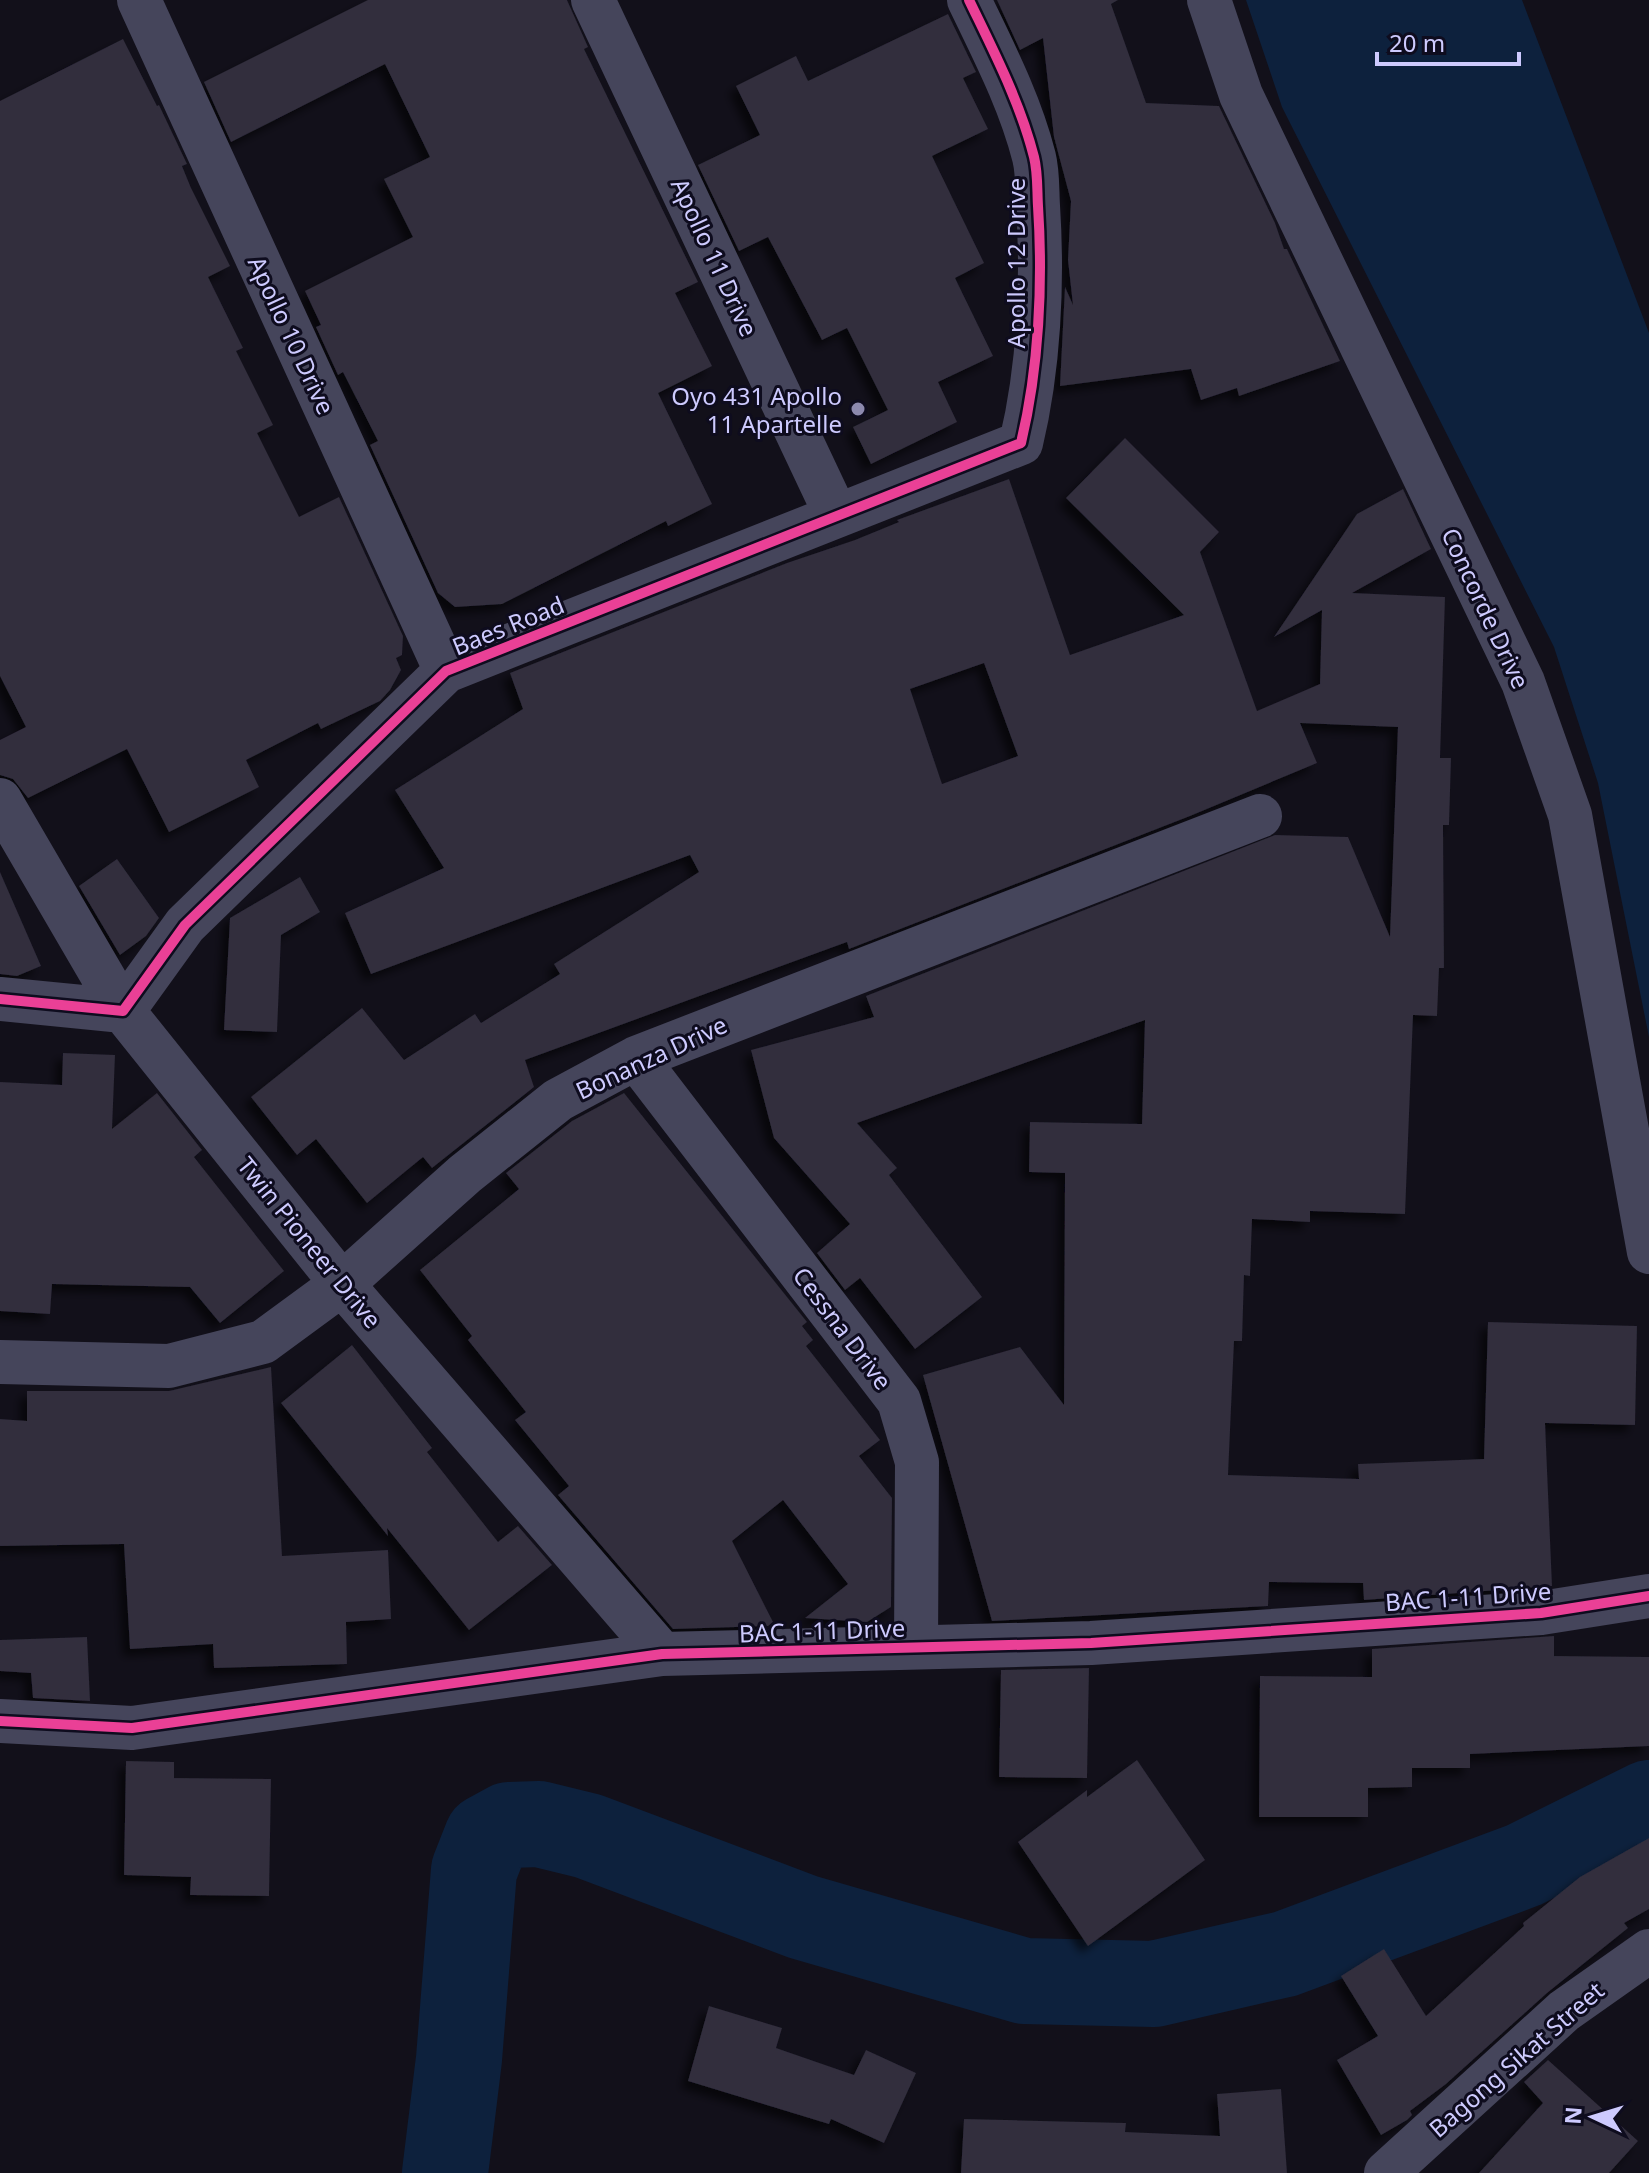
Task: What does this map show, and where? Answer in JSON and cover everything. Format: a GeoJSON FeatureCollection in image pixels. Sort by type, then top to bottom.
{"type":"FeatureCollection","features":[{"type":"Feature","properties":{"kind":"street","name":"Apollo 10 Drive"},"geometry":{"type":"LineString","coordinates":[[139,0],[446,671]]}},
{"type":"Feature","properties":{"kind":"street","name":"Apollo 11 Drive"},"geometry":{"type":"LineString","coordinates":[[593,0],[836,515]]}},
{"type":"Feature","properties":{"kind":"street","name":"Apollo 12 Drive"},"geometry":{"type":"LineString","coordinates":[[969,0],[1015,95],[1035,161],[1040,233],[1035,342],[1031,401],[1021,443]]}},
{"type":"Feature","properties":{"kind":"street","name":"Concorde Drive"},"geometry":{"type":"LineString","coordinates":[[1209,0],[1241,95],[1523,682],[1570,815],[1649,1252]]}},
{"type":"Feature","properties":{"kind":"street","name":"Baes Road"},"geometry":{"type":"LineString","coordinates":[[123,1011],[185,925],[446,671],[1021,443]]}},
{"type":"Feature","properties":{"kind":"street","name":"Twin Pioneer Drive"},"geometry":{"type":"LineString","coordinates":[[0,800],[123,1011],[342,1284],[662,1654]]}},
{"type":"Feature","properties":{"kind":"street","name":"Bonanza Drive"},"geometry":{"type":"LineString","coordinates":[[0,1362],[169,1366],[263,1342],[342,1284],[465,1174],[558,1100],[636,1058],[1260,816]]}},
{"type":"Feature","properties":{"kind":"street"},"geometry":{"type":"LineString","coordinates":[[0,999],[123,1011]]}},
{"type":"Feature","properties":{"kind":"street","name":"Cessna Drive"},"geometry":{"type":"LineString","coordinates":[[636,1058],[899,1401],[917,1462],[916,1647]]}},
{"type":"Feature","properties":{"kind":"street","name":"BAC 1-11 Drive"},"geometry":{"type":"LineString","coordinates":[[0,1721],[132,1728],[662,1654],[1091,1643],[1541,1613],[1649,1596]]}},
{"type":"Feature","properties":{"kind":"street","name":"Bagong Sikat Street"},"geometry":{"type":"LineString","coordinates":[[1386,2173],[1564,2011],[1649,1951]]}},
{"type":"Feature","properties":{"kind":"water"},"geometry":{"type":"Polygon","coordinates":[[[1246,0],[1522,0],[1649,333],[1649,1037],[1598,783],[1554,647],[1282,107],[1246,0]]]}},
{"type":"Feature","properties":{"kind":"building"},"geometry":{"type":"Polygon","coordinates":[[[368,0],[567,0],[588,47],[584,49],[698,282],[675,293],[712,366],[658,393],[712,504],[668,526],[666,521],[502,604],[455,607],[438,593],[370,445],[378,441],[343,372],[338,375],[316,327],[321,325],[305,291],[413,237],[384,179],[430,157],[385,64],[231,142],[204,82],[368,0]]]}},
{"type":"Feature","properties":{"kind":"building"},"geometry":{"type":"Polygon","coordinates":[[[997,0],[1118,0],[1111,4],[1146,103],[1219,106],[1275,223],[1284,249],[1287,249],[1340,361],[1239,396],[1237,388],[1201,400],[1191,369],[1060,386],[1065,287],[1073,305],[1068,260],[1071,201],[1054,137],[1043,38],[1020,50],[997,0]]]}},
{"type":"Feature","properties":{"kind":"building"},"geometry":{"type":"Polygon","coordinates":[[[948,14],[976,72],[963,78],[988,129],[932,156],[984,263],[955,278],[993,356],[938,382],[957,422],[871,464],[853,427],[888,410],[847,328],[822,340],[768,237],[739,251],[698,165],[760,135],[736,86],[796,56],[808,81],[948,14]]]}},
{"type":"Feature","properties":{"kind":"building"},"geometry":{"type":"Polygon","coordinates":[[[123,39],[187,164],[182,166],[191,188],[230,266],[208,277],[243,348],[236,351],[273,425],[257,433],[299,517],[339,497],[403,636],[402,655],[396,658],[401,670],[380,701],[321,729],[318,723],[246,760],[259,787],[169,832],[127,749],[28,798],[13,779],[0,775],[0,740],[26,727],[0,676],[0,101],[123,39]]]}},
{"type":"Feature","properties":{"kind":"building"},"geometry":{"type":"Polygon","coordinates":[[[1125,438],[1219,532],[1200,552],[1257,711],[1320,684],[1322,610],[1274,637],[1357,514],[1403,489],[1431,549],[1352,593],[1445,597],[1440,758],[1451,758],[1449,825],[1443,825],[1444,968],[1439,968],[1437,1016],[1413,1015],[1405,1214],[1310,1211],[1310,1222],[1252,1219],[1250,1276],[1244,1275],[1242,1341],[1234,1341],[1228,1475],[1359,1479],[1358,1464],[1484,1459],[1488,1322],[1637,1326],[1635,1425],[1545,1423],[1552,1586],[1364,1600],[1363,1583],[1269,1582],[1268,1606],[992,1621],[923,1375],[1020,1347],[1064,1405],[1065,1173],[1029,1172],[1030,1122],[1142,1124],[1145,1020],[857,1123],[897,1168],[889,1175],[982,1297],[915,1349],[860,1278],[845,1290],[817,1253],[850,1224],[774,1138],[751,1050],[874,1017],[866,996],[1275,835],[1348,837],[1390,937],[1398,727],[1300,723],[1317,763],[849,949],[847,942],[525,1060],[534,1087],[432,1168],[423,1157],[367,1203],[316,1139],[297,1155],[251,1097],[362,1008],[404,1060],[475,1014],[481,1023],[560,974],[554,964],[699,872],[690,855],[371,974],[345,913],[444,868],[395,790],[523,709],[510,673],[1009,479],[1070,655],[1184,615],[1066,498],[1125,438]],[[984,663],[910,689],[942,784],[1018,756],[984,663]]]}},
{"type":"Feature","properties":{"kind":"building"},"geometry":{"type":"Polygon","coordinates":[[[117,859],[159,918],[146,936],[120,955],[79,886],[117,859]]]}},
{"type":"Feature","properties":{"kind":"building"},"geometry":{"type":"Polygon","coordinates":[[[0,872],[41,966],[17,976],[0,974],[0,872]]]}},
{"type":"Feature","properties":{"kind":"building"},"geometry":{"type":"Polygon","coordinates":[[[300,877],[320,912],[281,935],[277,1032],[224,1030],[230,918],[300,877]]]}},
{"type":"Feature","properties":{"kind":"building"},"geometry":{"type":"Polygon","coordinates":[[[63,1053],[115,1055],[112,1129],[157,1093],[202,1150],[194,1157],[284,1271],[220,1323],[190,1287],[52,1284],[50,1314],[0,1311],[0,1082],[62,1085],[63,1053]]]}},
{"type":"Feature","properties":{"kind":"building"},"geometry":{"type":"Polygon","coordinates":[[[624,1093],[807,1322],[802,1326],[813,1340],[806,1346],[880,1440],[859,1456],[892,1498],[891,1607],[867,1622],[805,1618],[848,1584],[783,1500],[732,1541],[773,1622],[768,1626],[673,1629],[558,1495],[569,1486],[515,1420],[526,1412],[468,1340],[472,1336],[420,1270],[519,1189],[506,1173],[572,1121],[624,1093]]]}},
{"type":"Feature","properties":{"kind":"building"},"geometry":{"type":"Polygon","coordinates":[[[352,1345],[432,1448],[427,1452],[498,1542],[518,1526],[552,1565],[469,1630],[387,1528],[388,1536],[281,1403],[352,1345]]]}},
{"type":"Feature","properties":{"kind":"building"},"geometry":{"type":"Polygon","coordinates":[[[271,1367],[282,1556],[388,1550],[391,1619],[346,1622],[347,1664],[214,1668],[213,1644],[130,1649],[124,1544],[0,1546],[0,1419],[27,1421],[27,1391],[169,1391],[271,1367]]]}},
{"type":"Feature","properties":{"kind":"building"},"geometry":{"type":"Polygon","coordinates":[[[1554,1636],[1554,1656],[1649,1657],[1649,1746],[1470,1754],[1470,1768],[1412,1768],[1412,1787],[1368,1788],[1368,1817],[1259,1817],[1260,1676],[1372,1677],[1372,1649],[1554,1636]]]}},
{"type":"Feature","properties":{"kind":"building"},"geometry":{"type":"Polygon","coordinates":[[[87,1637],[90,1701],[33,1698],[31,1673],[0,1671],[0,1640],[87,1637]]]}},
{"type":"Feature","properties":{"kind":"building"},"geometry":{"type":"Polygon","coordinates":[[[1089,1668],[1087,1778],[999,1777],[1001,1670],[1089,1668]]]}},
{"type":"Feature","properties":{"kind":"building"},"geometry":{"type":"Polygon","coordinates":[[[1137,1760],[1205,1860],[1088,1946],[1018,1842],[1087,1790],[1087,1797],[1137,1760]]]}},
{"type":"Feature","properties":{"kind":"building"},"geometry":{"type":"Polygon","coordinates":[[[126,1761],[174,1762],[174,1778],[271,1779],[269,1896],[190,1895],[191,1877],[124,1875],[126,1761]]]}},
{"type":"Feature","properties":{"kind":"building"},"geometry":{"type":"Polygon","coordinates":[[[1649,1838],[1649,1909],[1624,1923],[1628,1928],[1547,1993],[1446,2084],[1410,2111],[1412,2115],[1407,2120],[1381,2135],[1337,2060],[1378,2036],[1341,1976],[1384,1949],[1426,2016],[1524,1926],[1523,1923],[1580,1877],[1649,1838]]]}},
{"type":"Feature","properties":{"kind":"building"},"geometry":{"type":"Polygon","coordinates":[[[709,2006],[782,2028],[776,2048],[854,2075],[866,2050],[916,2073],[884,2143],[831,2119],[829,2124],[688,2081],[709,2006]]]}},
{"type":"Feature","properties":{"kind":"building"},"geometry":{"type":"Polygon","coordinates":[[[1548,2060],[1638,2141],[1609,2173],[1479,2173],[1543,2103],[1524,2082],[1548,2060]]]}},
{"type":"Feature","properties":{"kind":"building"},"geometry":{"type":"Polygon","coordinates":[[[1281,2089],[1287,2173],[961,2173],[964,2119],[1126,2123],[1125,2132],[1220,2136],[1217,2094],[1281,2089]]]}},
{"type":"Feature","properties":{"kind":"waterway"},"geometry":{"type":"LineString","coordinates":[[445,2173],[459,2059],[474,1870],[487,1837],[509,1825],[539,1824],[588,1836],[803,1917],[1024,1981],[1154,1984],[1285,1954],[1524,1865],[1649,1803]]}},
{"type":"Feature","properties":{"kind":"cycle path"},"geometry":{"type":"LineString","coordinates":[[0,999],[123,1011],[185,925],[446,671],[1021,443],[1032,385],[1038,325],[1040,265],[1036,169],[1014,97],[969,0]]}},
{"type":"Feature","properties":{"kind":"cycle path"},"geometry":{"type":"LineString","coordinates":[[0,1721],[132,1728],[662,1654],[1091,1643],[1541,1613],[1649,1596]]}},
{"type":"Feature","properties":{"kind":"place","name":"Oyo 431 Apollo 11 Apartelle"},"geometry":{"type":"Point","coordinates":[858,409]}}]}
